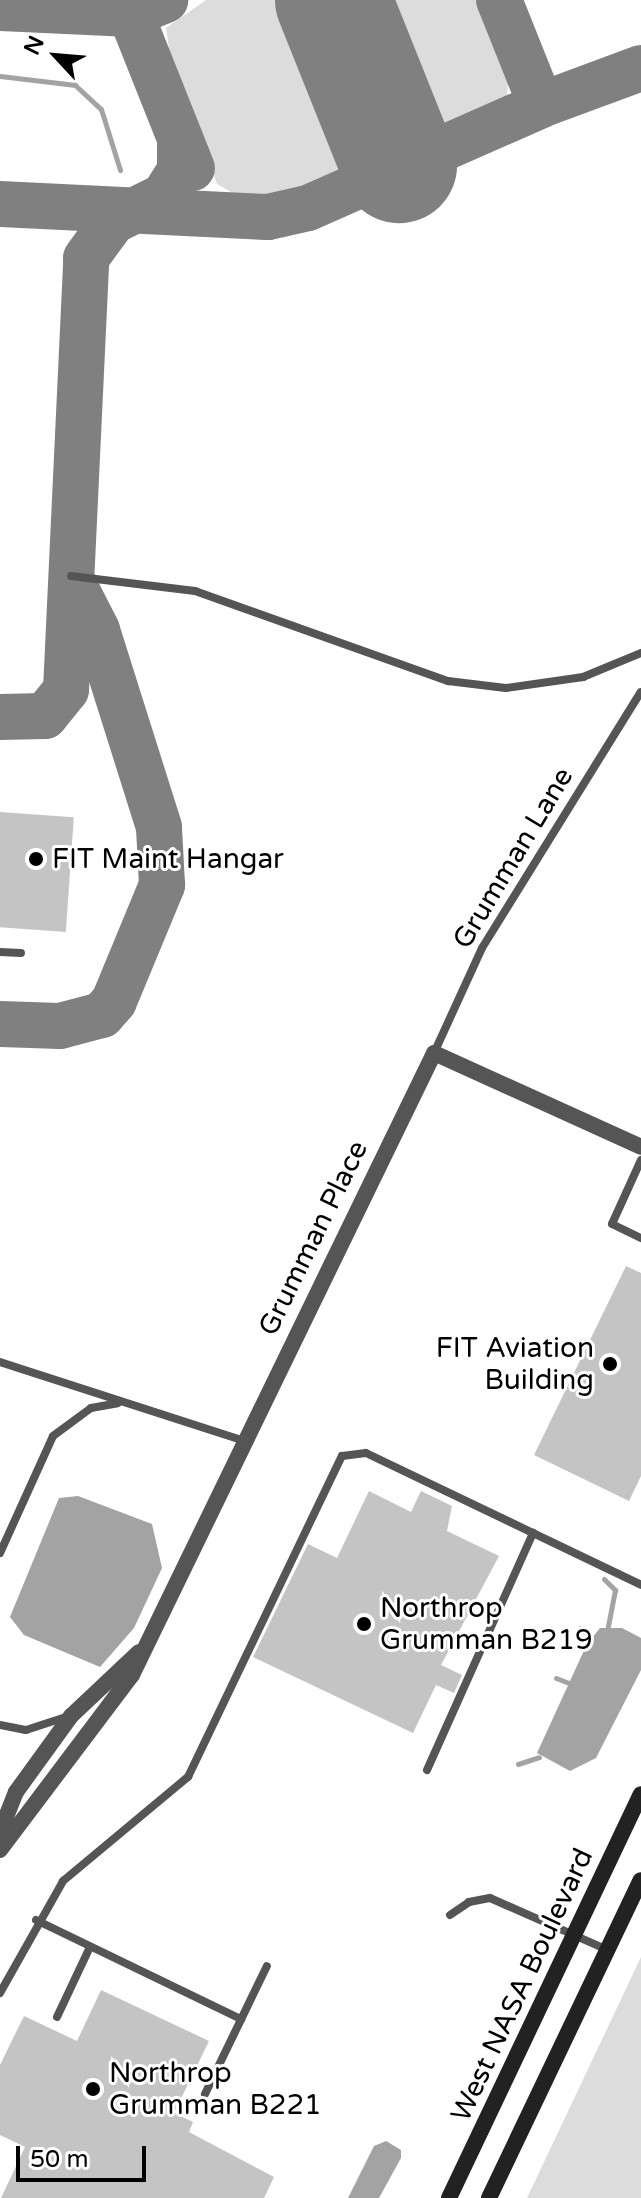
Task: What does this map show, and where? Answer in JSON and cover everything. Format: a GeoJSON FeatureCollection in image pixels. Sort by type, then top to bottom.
{"type":"FeatureCollection","features":[{"type":"Feature","properties":{"kind":"main road","name":"West NASA Boulevard"},"geometry":{"type":"LineString","coordinates":[[449,2198],[641,1794]]}},
{"type":"Feature","properties":{"kind":"main road"},"geometry":{"type":"LineString","coordinates":[[489,2198],[641,1880]]}},
{"type":"Feature","properties":{"kind":"street"},"geometry":{"type":"LineString","coordinates":[[434,1053],[641,1147]]}},
{"type":"Feature","properties":{"kind":"street","name":"Grumman Place"},"geometry":{"type":"LineString","coordinates":[[0,1850],[132,1675],[140,1651],[241,1440],[434,1053]]}},
{"type":"Feature","properties":{"kind":"street","name":"Grumman Place"},"geometry":{"type":"LineString","coordinates":[[0,1832],[16,1792],[71,1716],[140,1651]]}},
{"type":"Feature","properties":{"kind":"lane"},"geometry":{"type":"LineString","coordinates":[[71,576],[195,591],[448,681],[506,688],[583,677],[641,653]]}},
{"type":"Feature","properties":{"kind":"lane","name":"Grumman Lane"},"geometry":{"type":"LineString","coordinates":[[434,1053],[482,948],[641,692]]}},
{"type":"Feature","properties":{"kind":"lane"},"geometry":{"type":"LineString","coordinates":[[0,952],[21,953]]}},
{"type":"Feature","properties":{"kind":"lane"},"geometry":{"type":"LineString","coordinates":[[641,1160],[612,1224],[641,1238]]}},
{"type":"Feature","properties":{"kind":"lane"},"geometry":{"type":"LineString","coordinates":[[0,1362],[241,1440]]}},
{"type":"Feature","properties":{"kind":"lane"},"geometry":{"type":"LineString","coordinates":[[0,1553],[53,1436],[91,1408],[121,1402]]}},
{"type":"Feature","properties":{"kind":"lane"},"geometry":{"type":"LineString","coordinates":[[0,1993],[3,1978],[36,1920],[70,1874],[188,1777],[342,1456],[366,1453],[641,1585]]}},
{"type":"Feature","properties":{"kind":"lane"},"geometry":{"type":"LineString","coordinates":[[427,1770],[533,1533]]}},
{"type":"Feature","properties":{"kind":"lane"},"geometry":{"type":"LineString","coordinates":[[0,1725],[26,1730],[71,1716]]}},
{"type":"Feature","properties":{"kind":"lane"},"geometry":{"type":"LineString","coordinates":[[450,1915],[469,1902],[490,1898],[608,1950]]}},
{"type":"Feature","properties":{"kind":"lane"},"geometry":{"type":"LineString","coordinates":[[36,1920],[241,2019]]}},
{"type":"Feature","properties":{"kind":"lane"},"geometry":{"type":"LineString","coordinates":[[57,2017],[90,1947]]}},
{"type":"Feature","properties":{"kind":"lane"},"geometry":{"type":"LineString","coordinates":[[205,2094],[267,1966]]}},
{"type":"Feature","properties":{"kind":"shaded area"},"geometry":{"type":"Polygon","coordinates":[[[206,0],[301,0],[355,139],[354,155],[338,176],[288,196],[245,200],[217,184],[172,70],[166,28],[206,0]]]}},
{"type":"Feature","properties":{"kind":"shaded area"},"geometry":{"type":"Polygon","coordinates":[[[364,0],[480,0],[510,65],[507,95],[493,109],[458,124],[423,121],[407,106],[364,0]]]}},
{"type":"Feature","properties":{"kind":"shaded area"},"geometry":{"type":"Polygon","coordinates":[[[78,1496],[152,1524],[162,1568],[134,1628],[100,1667],[24,1635],[10,1617],[59,1498],[78,1496]]]}},
{"type":"Feature","properties":{"kind":"shaded area"},"geometry":{"type":"Polygon","coordinates":[[[600,1628],[622,1628],[641,1638],[641,1670],[596,1758],[570,1771],[537,1753],[587,1644],[600,1628]]]}},
{"type":"Feature","properties":{"kind":"shaded area"},"geometry":{"type":"Polygon","coordinates":[[[641,1957],[641,2198],[527,2198],[641,1957]]]}},
{"type":"Feature","properties":{"kind":"shaded area"},"geometry":{"type":"Polygon","coordinates":[[[386,2141],[401,2150],[401,2158],[379,2198],[348,2198],[374,2146],[386,2141]]]}},
{"type":"Feature","properties":{"kind":"building","name":"FIT Maint Hangar"},"geometry":{"type":"Polygon","coordinates":[[[0,812],[74,817],[66,932],[0,927],[0,812]]]}},
{"type":"Feature","properties":{"kind":"building","name":"FIT Aviation Building"},"geometry":{"type":"Polygon","coordinates":[[[626,1266],[641,1273],[641,1476],[629,1501],[534,1455],[626,1266]]]}},
{"type":"Feature","properties":{"kind":"building","name":"Northrop Grumman B219"},"geometry":{"type":"Polygon","coordinates":[[[369,1491],[411,1512],[421,1491],[452,1506],[447,1531],[499,1556],[441,1665],[462,1675],[454,1693],[436,1685],[413,1733],[253,1657],[308,1544],[337,1558],[369,1491]]]}},
{"type":"Feature","properties":{"kind":"building","name":"Northrop Grumman B221"},"geometry":{"type":"Polygon","coordinates":[[[101,1990],[209,2041],[174,2113],[193,2122],[189,2132],[274,2177],[264,2198],[1,2198],[25,2147],[0,2135],[0,2065],[24,2016],[77,2041],[101,1990]]]}},
{"type":"Feature","properties":{"kind":"waterway"},"geometry":{"type":"LineString","coordinates":[[0,76],[75,85],[101,109],[120,170]]}},
{"type":"Feature","properties":{"kind":"waterway"},"geometry":{"type":"LineString","coordinates":[[604,1579],[615,1590],[608,1626]]}},
{"type":"Feature","properties":{"kind":"waterway"},"geometry":{"type":"LineString","coordinates":[[580,1628],[592,1638]]}},
{"type":"Feature","properties":{"kind":"waterway"},"geometry":{"type":"LineString","coordinates":[[556,1678],[569,1683]]}},
{"type":"Feature","properties":{"kind":"waterway"},"geometry":{"type":"LineString","coordinates":[[518,1764],[539,1757]]}},
{"type":"Feature","properties":{"kind":"taxiway"},"geometry":{"type":"LineString","coordinates":[[125,0],[192,168]]}},
{"type":"Feature","properties":{"kind":"taxiway"},"geometry":{"type":"LineString","coordinates":[[0,8],[131,14],[165,0]]}},
{"type":"Feature","properties":{"kind":"taxiway"},"geometry":{"type":"LineString","coordinates":[[499,0],[541,105]]}},
{"type":"Feature","properties":{"kind":"taxiway"},"geometry":{"type":"LineString","coordinates":[[0,204],[268,217],[308,208],[541,105],[641,68]]}},
{"type":"Feature","properties":{"kind":"taxiway"},"geometry":{"type":"LineString","coordinates":[[0,717],[45,716],[66,690],[86,258],[113,221],[164,196],[180,170],[180,139]]}},
{"type":"Feature","properties":{"kind":"taxiway"},"geometry":{"type":"LineString","coordinates":[[0,1024],[60,1026],[102,1015],[114,1001],[162,885],[159,827],[97,630],[73,583]]}},
{"type":"Feature","properties":{"kind":"runway"},"geometry":{"type":"LineString","coordinates":[[333,0],[399,165]]}},
{"type":"Feature","properties":{"kind":"place","name":"FIT Maint Hangar"},"geometry":{"type":"Point","coordinates":[36,859]}},
{"type":"Feature","properties":{"kind":"place","name":"FIT Aviation Building"},"geometry":{"type":"Point","coordinates":[610,1364]}},
{"type":"Feature","properties":{"kind":"place","name":"Northrop Grumman B219"},"geometry":{"type":"Point","coordinates":[364,1624]}},
{"type":"Feature","properties":{"kind":"place","name":"Northrop Grumman B221"},"geometry":{"type":"Point","coordinates":[93,2089]}}]}
